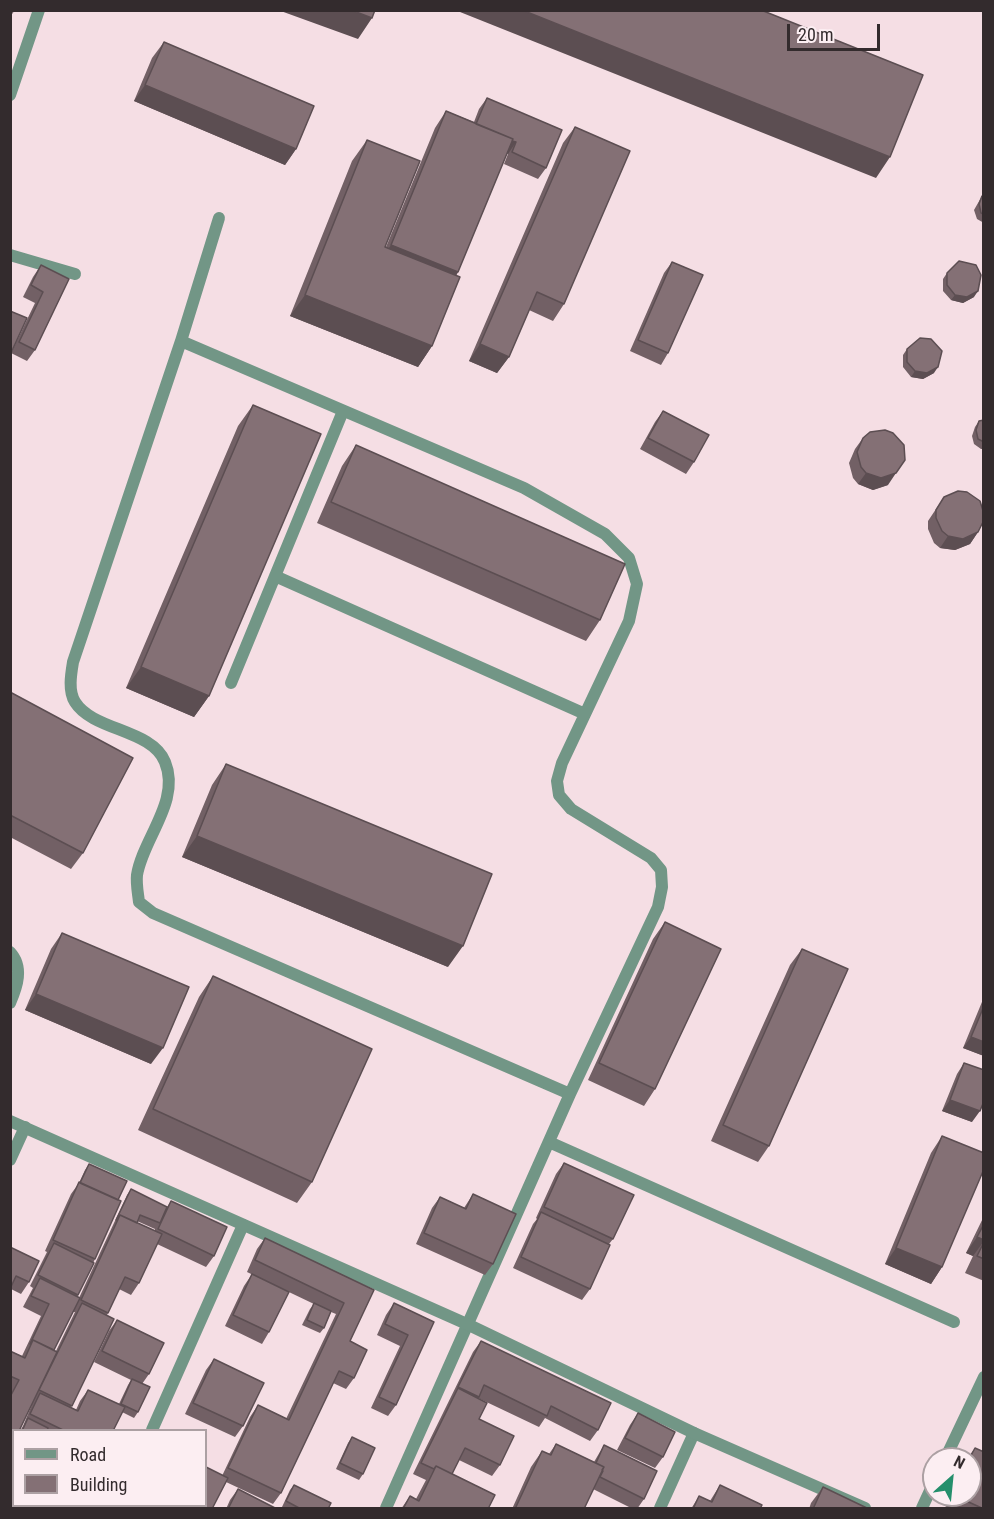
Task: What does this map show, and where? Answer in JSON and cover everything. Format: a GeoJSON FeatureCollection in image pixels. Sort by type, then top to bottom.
{"type":"FeatureCollection","features":[{"type":"Feature","properties":{"kind":"street"},"geometry":{"type":"LineString","coordinates":[[10,95],[39,10]]}},
{"type":"Feature","properties":{"kind":"street"},"geometry":{"type":"LineString","coordinates":[[219,218],[182,341],[77,651],[70,682],[75,702],[94,718],[151,745],[165,759],[169,776],[166,800],[137,874],[139,902],[153,913],[570,1094]]}},
{"type":"Feature","properties":{"kind":"street"},"geometry":{"type":"LineString","coordinates":[[10,255],[75,274]]}},
{"type":"Feature","properties":{"kind":"street"},"geometry":{"type":"LineString","coordinates":[[182,341],[524,489],[605,534],[629,558],[637,584],[629,621],[562,763],[557,781],[559,795],[571,809],[651,858],[661,870],[663,887],[658,907],[570,1094],[386,1509]]}},
{"type":"Feature","properties":{"kind":"street"},"geometry":{"type":"LineString","coordinates":[[231,683],[343,411]]}},
{"type":"Feature","properties":{"kind":"street"},"geometry":{"type":"LineString","coordinates":[[275,576],[585,714]]}},
{"type":"Feature","properties":{"kind":"street"},"geometry":{"type":"LineString","coordinates":[[10,952],[18,968],[18,982],[10,1003]]}},
{"type":"Feature","properties":{"kind":"street"},"geometry":{"type":"LineString","coordinates":[[10,1120],[469,1325],[694,1433],[865,1509]]}},
{"type":"Feature","properties":{"kind":"street"},"geometry":{"type":"LineString","coordinates":[[10,1160],[25,1127]]}},
{"type":"Feature","properties":{"kind":"street"},"geometry":{"type":"LineString","coordinates":[[549,1142],[954,1322]]}},
{"type":"Feature","properties":{"kind":"street"},"geometry":{"type":"LineString","coordinates":[[153,1429],[243,1225]]}},
{"type":"Feature","properties":{"kind":"street"},"geometry":{"type":"LineString","coordinates":[[951,1447],[984,1377]]}},
{"type":"Feature","properties":{"kind":"street"},"geometry":{"type":"LineString","coordinates":[[660,1509],[694,1433]]}},
{"type":"Feature","properties":{"kind":"building"},"geometry":{"type":"Polygon","coordinates":[[[351,10],[375,10],[372,18],[351,10]]]}},
{"type":"Feature","properties":{"kind":"building"},"geometry":{"type":"Polygon","coordinates":[[[522,10],[761,10],[923,75],[890,157],[522,10]]]}},
{"type":"Feature","properties":{"kind":"building"},"geometry":{"type":"Polygon","coordinates":[[[164,42],[314,106],[296,149],[145,85],[164,42]]]}},
{"type":"Feature","properties":{"kind":"building"},"geometry":{"type":"Polygon","coordinates":[[[487,98],[562,130],[546,168],[512,152],[516,142],[512,141],[513,139],[476,124],[487,98]]]}},
{"type":"Feature","properties":{"kind":"building"},"geometry":{"type":"Polygon","coordinates":[[[446,111],[513,139],[458,272],[391,245],[446,111]]]}},
{"type":"Feature","properties":{"kind":"building"},"geometry":{"type":"Polygon","coordinates":[[[575,127],[630,151],[564,304],[537,292],[509,357],[480,344],[575,127]]]}},
{"type":"Feature","properties":{"kind":"building"},"geometry":{"type":"Polygon","coordinates":[[[367,140],[420,161],[385,247],[460,277],[432,346],[305,295],[367,140]]]}},
{"type":"Feature","properties":{"kind":"building"},"geometry":{"type":"Polygon","coordinates":[[[984,196],[984,214],[981,213],[979,204],[984,196]]]}},
{"type":"Feature","properties":{"kind":"building"},"geometry":{"type":"Polygon","coordinates":[[[959,261],[976,265],[981,275],[978,291],[967,297],[955,295],[947,285],[947,273],[959,261]]]}},
{"type":"Feature","properties":{"kind":"building"},"geometry":{"type":"Polygon","coordinates":[[[672,262],[703,275],[668,353],[638,340],[672,262]]]}},
{"type":"Feature","properties":{"kind":"building"},"geometry":{"type":"Polygon","coordinates":[[[41,265],[69,279],[35,350],[19,342],[43,292],[31,285],[41,265]]]}},
{"type":"Feature","properties":{"kind":"building"},"geometry":{"type":"Polygon","coordinates":[[[10,311],[27,318],[10,355],[10,311]]]}},
{"type":"Feature","properties":{"kind":"building"},"geometry":{"type":"Polygon","coordinates":[[[920,338],[931,339],[942,351],[938,367],[927,373],[915,371],[907,362],[907,349],[920,338]]]}},
{"type":"Feature","properties":{"kind":"building"},"geometry":{"type":"Polygon","coordinates":[[[253,405],[321,434],[209,696],[141,667],[253,405]]]}},
{"type":"Feature","properties":{"kind":"building"},"geometry":{"type":"Polygon","coordinates":[[[663,411],[709,435],[694,462],[648,438],[663,411]]]}},
{"type":"Feature","properties":{"kind":"building"},"geometry":{"type":"Polygon","coordinates":[[[984,420],[984,442],[978,439],[976,430],[979,421],[984,420]]]}},
{"type":"Feature","properties":{"kind":"building"},"geometry":{"type":"Polygon","coordinates":[[[885,430],[893,433],[904,445],[905,460],[896,473],[881,478],[866,473],[861,467],[857,452],[863,438],[870,432],[885,430]]]}},
{"type":"Feature","properties":{"kind":"building"},"geometry":{"type":"Polygon","coordinates":[[[356,445],[625,564],[600,620],[331,502],[356,445]]]}},
{"type":"Feature","properties":{"kind":"building"},"geometry":{"type":"Polygon","coordinates":[[[958,491],[967,492],[980,501],[984,514],[984,520],[978,532],[963,539],[948,536],[942,531],[936,518],[936,510],[944,497],[958,491]]]}},
{"type":"Feature","properties":{"kind":"building"},"geometry":{"type":"Polygon","coordinates":[[[10,692],[133,758],[83,853],[10,815],[10,692]]]}},
{"type":"Feature","properties":{"kind":"building"},"geometry":{"type":"Polygon","coordinates":[[[226,764],[492,874],[463,946],[197,836],[226,764]]]}},
{"type":"Feature","properties":{"kind":"building"},"geometry":{"type":"Polygon","coordinates":[[[665,922],[721,949],[655,1089],[599,1063],[665,922]]]}},
{"type":"Feature","properties":{"kind":"building"},"geometry":{"type":"Polygon","coordinates":[[[62,933],[189,987],[163,1048],[36,994],[62,933]]]}},
{"type":"Feature","properties":{"kind":"building"},"geometry":{"type":"Polygon","coordinates":[[[802,949],[848,969],[769,1146],[723,1125],[802,949]]]}},
{"type":"Feature","properties":{"kind":"building"},"geometry":{"type":"Polygon","coordinates":[[[213,976],[372,1049],[312,1182],[153,1109],[213,976]]]}},
{"type":"Feature","properties":{"kind":"building"},"geometry":{"type":"Polygon","coordinates":[[[984,1006],[984,1042],[971,1037],[984,1006]]]}},
{"type":"Feature","properties":{"kind":"building"},"geometry":{"type":"Polygon","coordinates":[[[964,1063],[984,1070],[984,1101],[980,1111],[950,1100],[964,1063]]]}},
{"type":"Feature","properties":{"kind":"building"},"geometry":{"type":"Polygon","coordinates":[[[942,1136],[984,1153],[984,1169],[942,1267],[896,1248],[942,1136]]]}},
{"type":"Feature","properties":{"kind":"building"},"geometry":{"type":"Polygon","coordinates":[[[564,1163],[634,1195],[613,1239],[544,1207],[564,1163]]]}},
{"type":"Feature","properties":{"kind":"building"},"geometry":{"type":"Polygon","coordinates":[[[89,1164],[127,1181],[118,1200],[80,1183],[89,1164]]]}},
{"type":"Feature","properties":{"kind":"building"},"geometry":{"type":"Polygon","coordinates":[[[79,1182],[121,1201],[95,1259],[53,1240],[79,1182]]]}},
{"type":"Feature","properties":{"kind":"building"},"geometry":{"type":"Polygon","coordinates":[[[131,1189],[167,1207],[160,1223],[140,1215],[137,1223],[120,1215],[116,1220],[131,1189]]]}},
{"type":"Feature","properties":{"kind":"building"},"geometry":{"type":"Polygon","coordinates":[[[473,1194],[516,1214],[493,1264],[424,1233],[440,1197],[466,1209],[473,1194]]]}},
{"type":"Feature","properties":{"kind":"building"},"geometry":{"type":"Polygon","coordinates":[[[171,1201],[227,1227],[214,1256],[158,1229],[171,1201]]]}},
{"type":"Feature","properties":{"kind":"building"},"geometry":{"type":"Polygon","coordinates":[[[541,1212],[610,1245],[590,1289],[521,1257],[541,1212]]]}},
{"type":"Feature","properties":{"kind":"building"},"geometry":{"type":"Polygon","coordinates":[[[120,1215],[162,1234],[139,1283],[125,1277],[108,1313],[81,1300],[120,1215]]]}},
{"type":"Feature","properties":{"kind":"building"},"geometry":{"type":"Polygon","coordinates":[[[984,1224],[984,1240],[977,1237],[984,1224]]]}},
{"type":"Feature","properties":{"kind":"building"},"geometry":{"type":"Polygon","coordinates":[[[265,1238],[374,1290],[350,1341],[367,1350],[354,1378],[339,1371],[281,1493],[228,1468],[258,1405],[289,1420],[344,1303],[255,1260],[265,1238]]]}},
{"type":"Feature","properties":{"kind":"building"},"geometry":{"type":"Polygon","coordinates":[[[984,1242],[984,1259],[977,1256],[984,1242]]]}},
{"type":"Feature","properties":{"kind":"building"},"geometry":{"type":"Polygon","coordinates":[[[54,1243],[94,1263],[78,1295],[38,1275],[54,1243]]]}},
{"type":"Feature","properties":{"kind":"building"},"geometry":{"type":"Polygon","coordinates":[[[10,1247],[39,1261],[29,1282],[16,1276],[10,1289],[10,1247]]]}},
{"type":"Feature","properties":{"kind":"building"},"geometry":{"type":"Polygon","coordinates":[[[252,1274],[289,1292],[269,1332],[233,1315],[252,1274]]]}},
{"type":"Feature","properties":{"kind":"building"},"geometry":{"type":"Polygon","coordinates":[[[40,1278],[80,1298],[54,1350],[33,1340],[30,1344],[49,1304],[31,1296],[40,1278]]]}},
{"type":"Feature","properties":{"kind":"building"},"geometry":{"type":"Polygon","coordinates":[[[82,1303],[114,1319],[72,1406],[39,1390],[82,1303]]]}},
{"type":"Feature","properties":{"kind":"building"},"geometry":{"type":"Polygon","coordinates":[[[314,1303],[331,1311],[324,1328],[307,1320],[314,1303]]]}},
{"type":"Feature","properties":{"kind":"building"},"geometry":{"type":"Polygon","coordinates":[[[394,1303],[434,1322],[396,1405],[379,1397],[408,1335],[385,1324],[394,1303]]]}},
{"type":"Feature","properties":{"kind":"building"},"geometry":{"type":"Polygon","coordinates":[[[117,1320],[164,1343],[149,1374],[102,1351],[117,1320]]]}},
{"type":"Feature","properties":{"kind":"building"},"geometry":{"type":"Polygon","coordinates":[[[33,1340],[57,1352],[20,1429],[12,1429],[10,1449],[10,1397],[19,1380],[10,1376],[10,1351],[25,1358],[33,1340]]]}},
{"type":"Feature","properties":{"kind":"building"},"geometry":{"type":"Polygon","coordinates":[[[481,1341],[611,1403],[598,1430],[551,1406],[547,1416],[484,1385],[479,1397],[458,1387],[481,1341]]]}},
{"type":"Feature","properties":{"kind":"building"},"geometry":{"type":"Polygon","coordinates":[[[214,1359],[264,1383],[243,1426],[193,1403],[214,1359]]]}},
{"type":"Feature","properties":{"kind":"building"},"geometry":{"type":"Polygon","coordinates":[[[132,1379],[150,1387],[138,1412],[121,1404],[132,1379]]]}},
{"type":"Feature","properties":{"kind":"building"},"geometry":{"type":"Polygon","coordinates":[[[458,1388],[487,1403],[479,1419],[514,1436],[500,1465],[465,1448],[452,1474],[436,1466],[434,1469],[421,1463],[458,1388]]]}},
{"type":"Feature","properties":{"kind":"building"},"geometry":{"type":"Polygon","coordinates":[[[88,1390],[125,1407],[114,1429],[61,1429],[30,1414],[40,1393],[78,1411],[88,1390]]]}},
{"type":"Feature","properties":{"kind":"building"},"geometry":{"type":"Polygon","coordinates":[[[638,1413],[675,1432],[663,1457],[625,1438],[638,1413]]]}},
{"type":"Feature","properties":{"kind":"building"},"geometry":{"type":"Polygon","coordinates":[[[28,1418],[48,1428],[48,1429],[23,1429],[28,1418]]]}},
{"type":"Feature","properties":{"kind":"building"},"geometry":{"type":"Polygon","coordinates":[[[352,1437],[375,1448],[363,1474],[340,1463],[352,1437]]]}},
{"type":"Feature","properties":{"kind":"building"},"geometry":{"type":"Polygon","coordinates":[[[556,1444],[604,1467],[584,1509],[515,1509],[542,1451],[551,1455],[556,1444]]]}},
{"type":"Feature","properties":{"kind":"building"},"geometry":{"type":"Polygon","coordinates":[[[604,1445],[657,1471],[644,1499],[600,1477],[604,1467],[596,1463],[604,1445]]]}},
{"type":"Feature","properties":{"kind":"building"},"geometry":{"type":"Polygon","coordinates":[[[982,1451],[984,1452],[984,1509],[980,1507],[982,1507],[982,1451]]]}},
{"type":"Feature","properties":{"kind":"building"},"geometry":{"type":"Polygon","coordinates":[[[12,1452],[12,1480],[10,1479],[12,1452]]]}},
{"type":"Feature","properties":{"kind":"building"},"geometry":{"type":"Polygon","coordinates":[[[436,1466],[495,1495],[488,1509],[403,1509],[410,1496],[419,1501],[436,1466]]]}},
{"type":"Feature","properties":{"kind":"building"},"geometry":{"type":"Polygon","coordinates":[[[207,1468],[228,1478],[212,1509],[184,1507],[207,1507],[207,1468]]]}},
{"type":"Feature","properties":{"kind":"building"},"geometry":{"type":"Polygon","coordinates":[[[294,1485],[331,1503],[328,1509],[301,1509],[286,1501],[294,1485]]]}},
{"type":"Feature","properties":{"kind":"building"},"geometry":{"type":"Polygon","coordinates":[[[720,1485],[762,1505],[760,1509],[693,1509],[699,1496],[712,1502],[720,1485]]]}},
{"type":"Feature","properties":{"kind":"building"},"geometry":{"type":"Polygon","coordinates":[[[823,1487],[869,1509],[813,1509],[823,1487]]]}},
{"type":"Feature","properties":{"kind":"building"},"geometry":{"type":"Polygon","coordinates":[[[10,1489],[12,1490],[12,1507],[43,1507],[42,1509],[10,1509],[10,1489]]]}},
{"type":"Feature","properties":{"kind":"building"},"geometry":{"type":"Polygon","coordinates":[[[238,1489],[277,1509],[228,1509],[238,1489]]]}},
{"type":"Feature","properties":{"kind":"building"},"geometry":{"type":"Polygon","coordinates":[[[69,1507],[80,1507],[84,1509],[68,1509],[69,1507]]]}},
{"type":"Feature","properties":{"kind":"building"},"geometry":{"type":"Polygon","coordinates":[[[147,1507],[173,1507],[172,1509],[146,1509],[147,1507]]]}}]}
